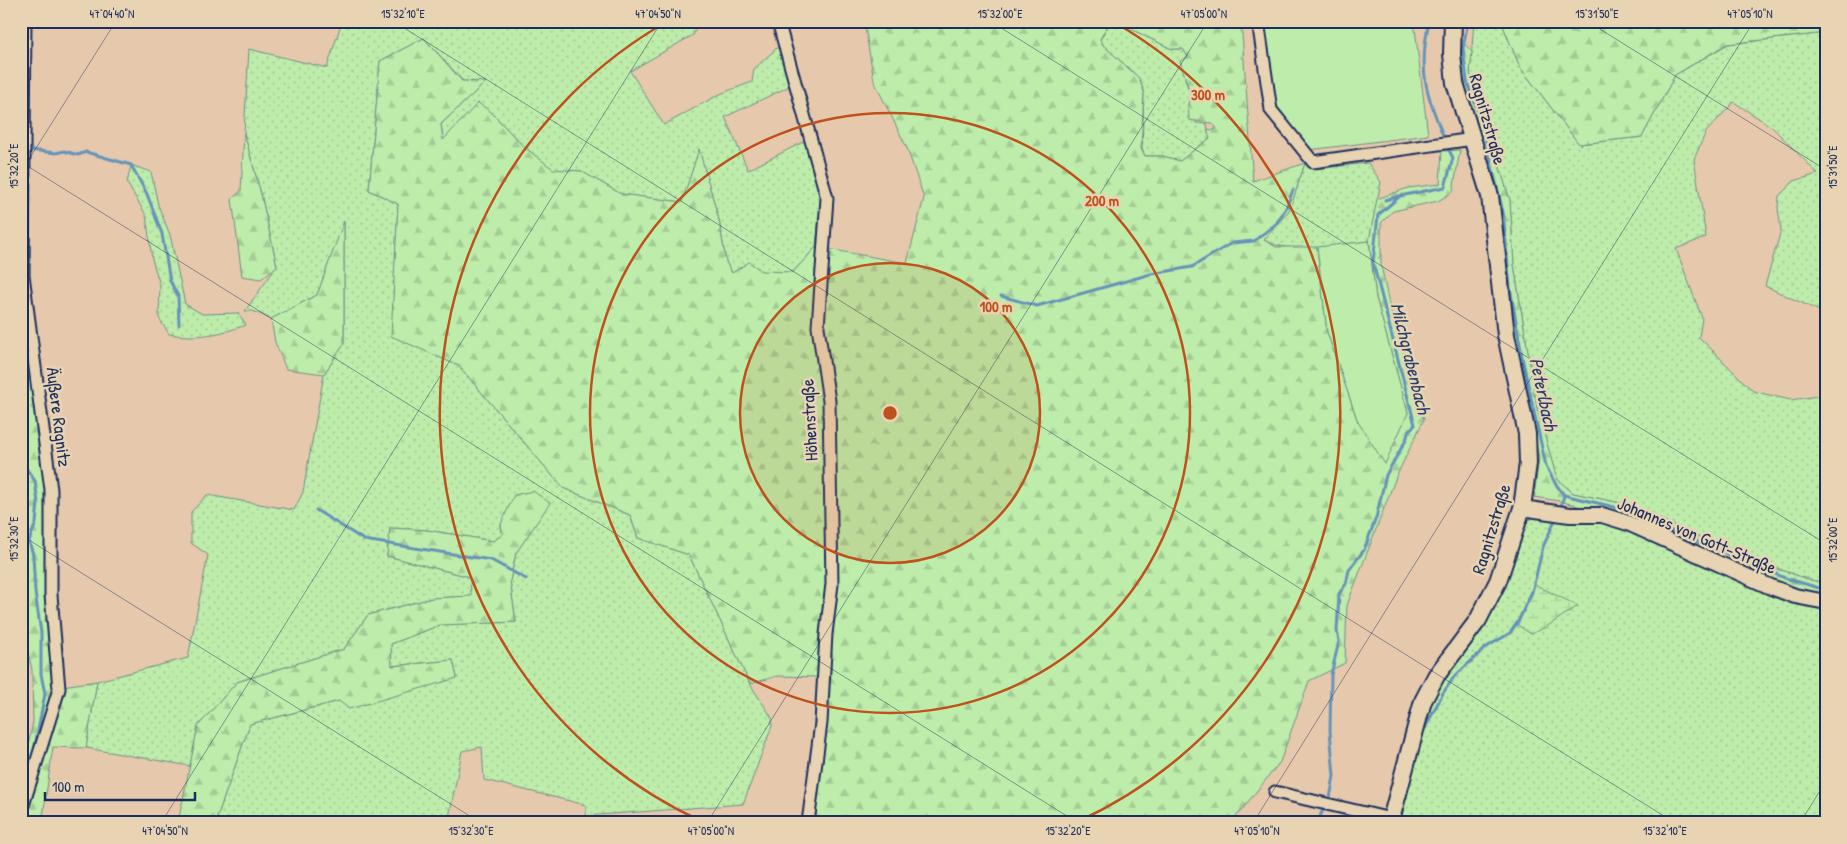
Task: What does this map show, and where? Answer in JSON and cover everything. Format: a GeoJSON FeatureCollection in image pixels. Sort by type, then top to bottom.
{"type":"FeatureCollection","features":[{"type":"Feature","properties":{"kind":"main road","name":"Ragnitzstraße"},"geometry":{"type":"LineString","coordinates":[[1391,821],[1423,701],[1436,676],[1478,620],[1498,581],[1522,508],[1528,463],[1527,434],[1506,336],[1490,196],[1455,83],[1452,54],[1453,21]]}},
{"type":"Feature","properties":{"kind":"street","name":"Äußere Ragnitz"},"geometry":{"type":"LineString","coordinates":[[21,812],[59,689],[51,595],[51,490],[23,275],[25,21]]}},
{"type":"Feature","properties":{"kind":"street","name":"Höhenstraße"},"geometry":{"type":"LineString","coordinates":[[778,21],[827,198],[818,327],[830,401],[832,584],[826,634],[821,723],[808,823]]}},
{"type":"Feature","properties":{"kind":"street"},"geometry":{"type":"LineString","coordinates":[[1258,21],[1272,110],[1313,162],[1473,139]]}},
{"type":"Feature","properties":{"kind":"street","name":"Johannes von Gott-Straße"},"geometry":{"type":"LineString","coordinates":[[1522,508],[1570,515],[1602,515],[1628,522],[1771,587],[1795,596],[1826,602]]}},
{"type":"Feature","properties":{"kind":"street"},"geometry":{"type":"LineString","coordinates":[[1275,792],[1391,821]]}},
{"type":"Feature","properties":{"kind":"green space"},"geometry":{"type":"Polygon","coordinates":[[[342,21],[698,21],[693,35],[630,71],[664,125],[720,94],[752,82],[754,69],[779,46],[792,85],[725,117],[748,170],[807,140],[821,198],[816,247],[793,272],[732,273],[726,262],[719,220],[699,150],[682,202],[621,194],[581,171],[553,170],[523,146],[490,111],[443,140],[441,124],[486,82],[463,81],[424,38],[380,61],[369,190],[398,204],[392,336],[459,366],[563,488],[630,515],[638,538],[689,555],[750,684],[772,718],[772,726],[743,804],[586,816],[586,805],[484,780],[482,747],[462,751],[449,817],[443,823],[215,823],[250,724],[339,701],[457,678],[453,660],[391,666],[391,644],[440,625],[516,622],[510,581],[516,553],[549,503],[501,524],[502,536],[493,541],[427,530],[390,528],[387,556],[470,577],[472,596],[432,598],[368,615],[344,649],[237,682],[198,726],[190,766],[86,748],[97,681],[188,658],[208,555],[191,543],[191,512],[207,495],[294,510],[303,492],[324,374],[344,344],[344,223],[317,295],[271,319],[253,311],[245,311],[277,266],[261,194],[244,133],[249,49],[327,68],[342,21]]]}},
{"type":"Feature","properties":{"kind":"green space"},"geometry":{"type":"Polygon","coordinates":[[[864,21],[1241,21],[1253,181],[1305,163],[1290,209],[1264,240],[1276,247],[1317,247],[1327,332],[1358,422],[1408,413],[1376,298],[1369,241],[1377,199],[1408,188],[1440,184],[1442,151],[1460,150],[1453,192],[1438,201],[1393,211],[1381,223],[1381,265],[1390,309],[1424,419],[1396,477],[1347,605],[1345,663],[1309,681],[1280,762],[1236,817],[1235,823],[803,823],[819,677],[777,676],[750,684],[689,555],[638,538],[630,515],[563,488],[459,366],[391,336],[398,204],[369,190],[380,61],[424,38],[462,81],[486,82],[441,124],[443,140],[478,103],[490,111],[523,146],[553,169],[581,171],[621,194],[682,202],[699,149],[719,220],[726,262],[732,273],[749,262],[762,271],[793,272],[816,247],[907,263],[924,198],[907,148],[874,81],[864,21]],[[1116,22],[1108,25],[1100,39],[1103,45],[1139,78],[1144,92],[1141,149],[1145,156],[1163,156],[1180,161],[1210,138],[1207,130],[1215,130],[1216,127],[1211,123],[1189,120],[1188,104],[1191,96],[1180,61],[1188,57],[1183,49],[1172,49],[1116,22]]]}},
{"type":"Feature","properties":{"kind":"green space"},"geometry":{"type":"Polygon","coordinates":[[[1258,21],[1414,21],[1428,135],[1309,150],[1277,117],[1258,21]]]}},
{"type":"Feature","properties":{"kind":"green space"},"geometry":{"type":"Polygon","coordinates":[[[1474,21],[1501,21],[1520,67],[1579,144],[1642,137],[1675,75],[1728,44],[1826,33],[1826,314],[1765,286],[1781,230],[1778,208],[1779,196],[1794,181],[1818,174],[1772,127],[1734,102],[1706,132],[1694,159],[1706,237],[1676,249],[1702,318],[1699,337],[1753,391],[1790,400],[1826,395],[1826,583],[1810,580],[1730,552],[1630,505],[1573,493],[1557,479],[1537,408],[1514,265],[1510,200],[1470,73],[1474,21]]]}},
{"type":"Feature","properties":{"kind":"green space"},"geometry":{"type":"Polygon","coordinates":[[[1501,21],[1826,21],[1826,33],[1727,44],[1675,75],[1642,137],[1579,144],[1520,67],[1501,21]]]}},
{"type":"Feature","properties":{"kind":"green space"},"geometry":{"type":"Polygon","coordinates":[[[1116,22],[1172,49],[1183,49],[1188,57],[1185,79],[1191,96],[1188,104],[1196,123],[1207,124],[1210,138],[1180,161],[1163,156],[1145,156],[1142,149],[1144,92],[1139,78],[1100,40],[1108,25],[1116,22]]]}},
{"type":"Feature","properties":{"kind":"green space"},"geometry":{"type":"Polygon","coordinates":[[[1459,38],[1472,52],[1470,73],[1510,200],[1514,265],[1537,408],[1557,479],[1573,493],[1630,505],[1730,552],[1810,580],[1826,583],[1826,607],[1630,521],[1560,501],[1534,497],[1539,458],[1463,86],[1459,38]]]}},
{"type":"Feature","properties":{"kind":"green space"},"geometry":{"type":"Polygon","coordinates":[[[244,133],[261,194],[277,266],[261,279],[242,276],[232,199],[241,191],[244,133]]]}},
{"type":"Feature","properties":{"kind":"green space"},"geometry":{"type":"Polygon","coordinates":[[[1315,162],[1316,169],[1368,163],[1381,182],[1369,241],[1329,247],[1302,248],[1276,245],[1264,240],[1290,209],[1305,163],[1315,162]]]}},
{"type":"Feature","properties":{"kind":"green space"},"geometry":{"type":"Polygon","coordinates":[[[131,165],[151,172],[158,205],[170,235],[185,304],[202,314],[238,313],[246,325],[208,335],[169,334],[159,318],[160,285],[152,259],[146,215],[127,183],[131,165]]]}},
{"type":"Feature","properties":{"kind":"green space"},"geometry":{"type":"Polygon","coordinates":[[[344,221],[344,344],[324,374],[286,369],[275,342],[271,319],[317,295],[344,221]]]}},
{"type":"Feature","properties":{"kind":"green space"},"geometry":{"type":"Polygon","coordinates":[[[1369,241],[1376,298],[1408,413],[1385,464],[1358,422],[1327,332],[1317,247],[1369,241]]]}},
{"type":"Feature","properties":{"kind":"green space"},"geometry":{"type":"Polygon","coordinates":[[[21,323],[56,503],[56,604],[62,686],[97,681],[86,748],[53,747],[42,823],[21,823],[21,778],[33,722],[32,670],[21,621],[21,323]]]}},
{"type":"Feature","properties":{"kind":"green space"},"geometry":{"type":"Polygon","coordinates":[[[533,491],[550,503],[516,553],[510,581],[516,622],[440,625],[391,644],[392,666],[453,660],[457,678],[349,709],[339,701],[250,724],[215,823],[178,823],[198,726],[237,682],[344,649],[368,615],[432,598],[471,596],[470,577],[387,556],[390,528],[427,530],[493,541],[502,535],[501,524],[514,495],[533,491]]]}},
{"type":"Feature","properties":{"kind":"green space"},"geometry":{"type":"Polygon","coordinates":[[[1533,517],[1630,521],[1826,607],[1826,823],[1416,823],[1404,816],[1388,800],[1439,681],[1524,523],[1533,517]]]}},
{"type":"Feature","properties":{"kind":"green space"},"geometry":{"type":"Polygon","coordinates":[[[1534,584],[1578,606],[1546,627],[1531,634],[1516,624],[1534,584]]]}},
{"type":"Feature","properties":{"kind":"waterway","name":"Milchgrabenbach"},"geometry":{"type":"LineString","coordinates":[[1429,21],[1424,54],[1424,69],[1429,96],[1445,140]]}},
{"type":"Feature","properties":{"kind":"waterway","name":"Peterlbach"},"geometry":{"type":"LineString","coordinates":[[1468,21],[1463,48],[1467,81],[1481,120],[1503,212],[1510,287],[1523,362],[1546,466],[1555,483],[1564,495],[1614,507],[1785,578],[1826,590]]}},
{"type":"Feature","properties":{"kind":"waterway","name":"Milchgrabenbach"},"geometry":{"type":"LineString","coordinates":[[1330,798],[1334,776],[1330,731],[1331,675],[1339,641],[1337,631],[1339,594],[1346,584],[1349,570],[1364,550],[1376,518],[1386,475],[1406,440],[1409,430],[1415,425],[1373,263],[1378,215],[1400,196],[1445,187],[1453,158],[1447,146]]}},
{"type":"Feature","properties":{"kind":"waterway"},"geometry":{"type":"LineString","coordinates":[[30,150],[56,153],[64,151],[78,155],[86,152],[131,165],[147,194],[162,234],[170,281],[178,296],[179,325]]}},
{"type":"Feature","properties":{"kind":"waterway"},"geometry":{"type":"LineString","coordinates":[[1001,296],[1037,306],[1151,274],[1192,267],[1232,243],[1254,241],[1276,224],[1286,208],[1293,190]]}},
{"type":"Feature","properties":{"kind":"waterway","name":"Milchgrabenbach"},"geometry":{"type":"LineString","coordinates":[[1385,200],[1399,196]]}},
{"type":"Feature","properties":{"kind":"waterway"},"geometry":{"type":"LineString","coordinates":[[21,361],[25,402],[21,411]]}},
{"type":"Feature","properties":{"kind":"waterway"},"geometry":{"type":"LineString","coordinates":[[21,461],[35,481],[38,503],[36,523],[29,541],[33,555],[35,592],[41,633],[41,674],[45,694],[33,756]]}},
{"type":"Feature","properties":{"kind":"waterway"},"geometry":{"type":"LineString","coordinates":[[1561,507],[1564,495]]}},
{"type":"Feature","properties":{"kind":"waterway"},"geometry":{"type":"LineString","coordinates":[[316,510],[364,540],[491,560],[526,579]]}},
{"type":"Feature","properties":{"kind":"waterway"},"geometry":{"type":"LineString","coordinates":[[1421,736],[1443,693],[1454,677],[1485,648],[1510,633],[1519,620],[1532,592],[1543,547],[1556,518]]}},
{"type":"Feature","properties":{"kind":"waterway","name":"Milchgrabenbach"},"geometry":{"type":"LineString","coordinates":[[1317,823],[1323,810]]}}]}
